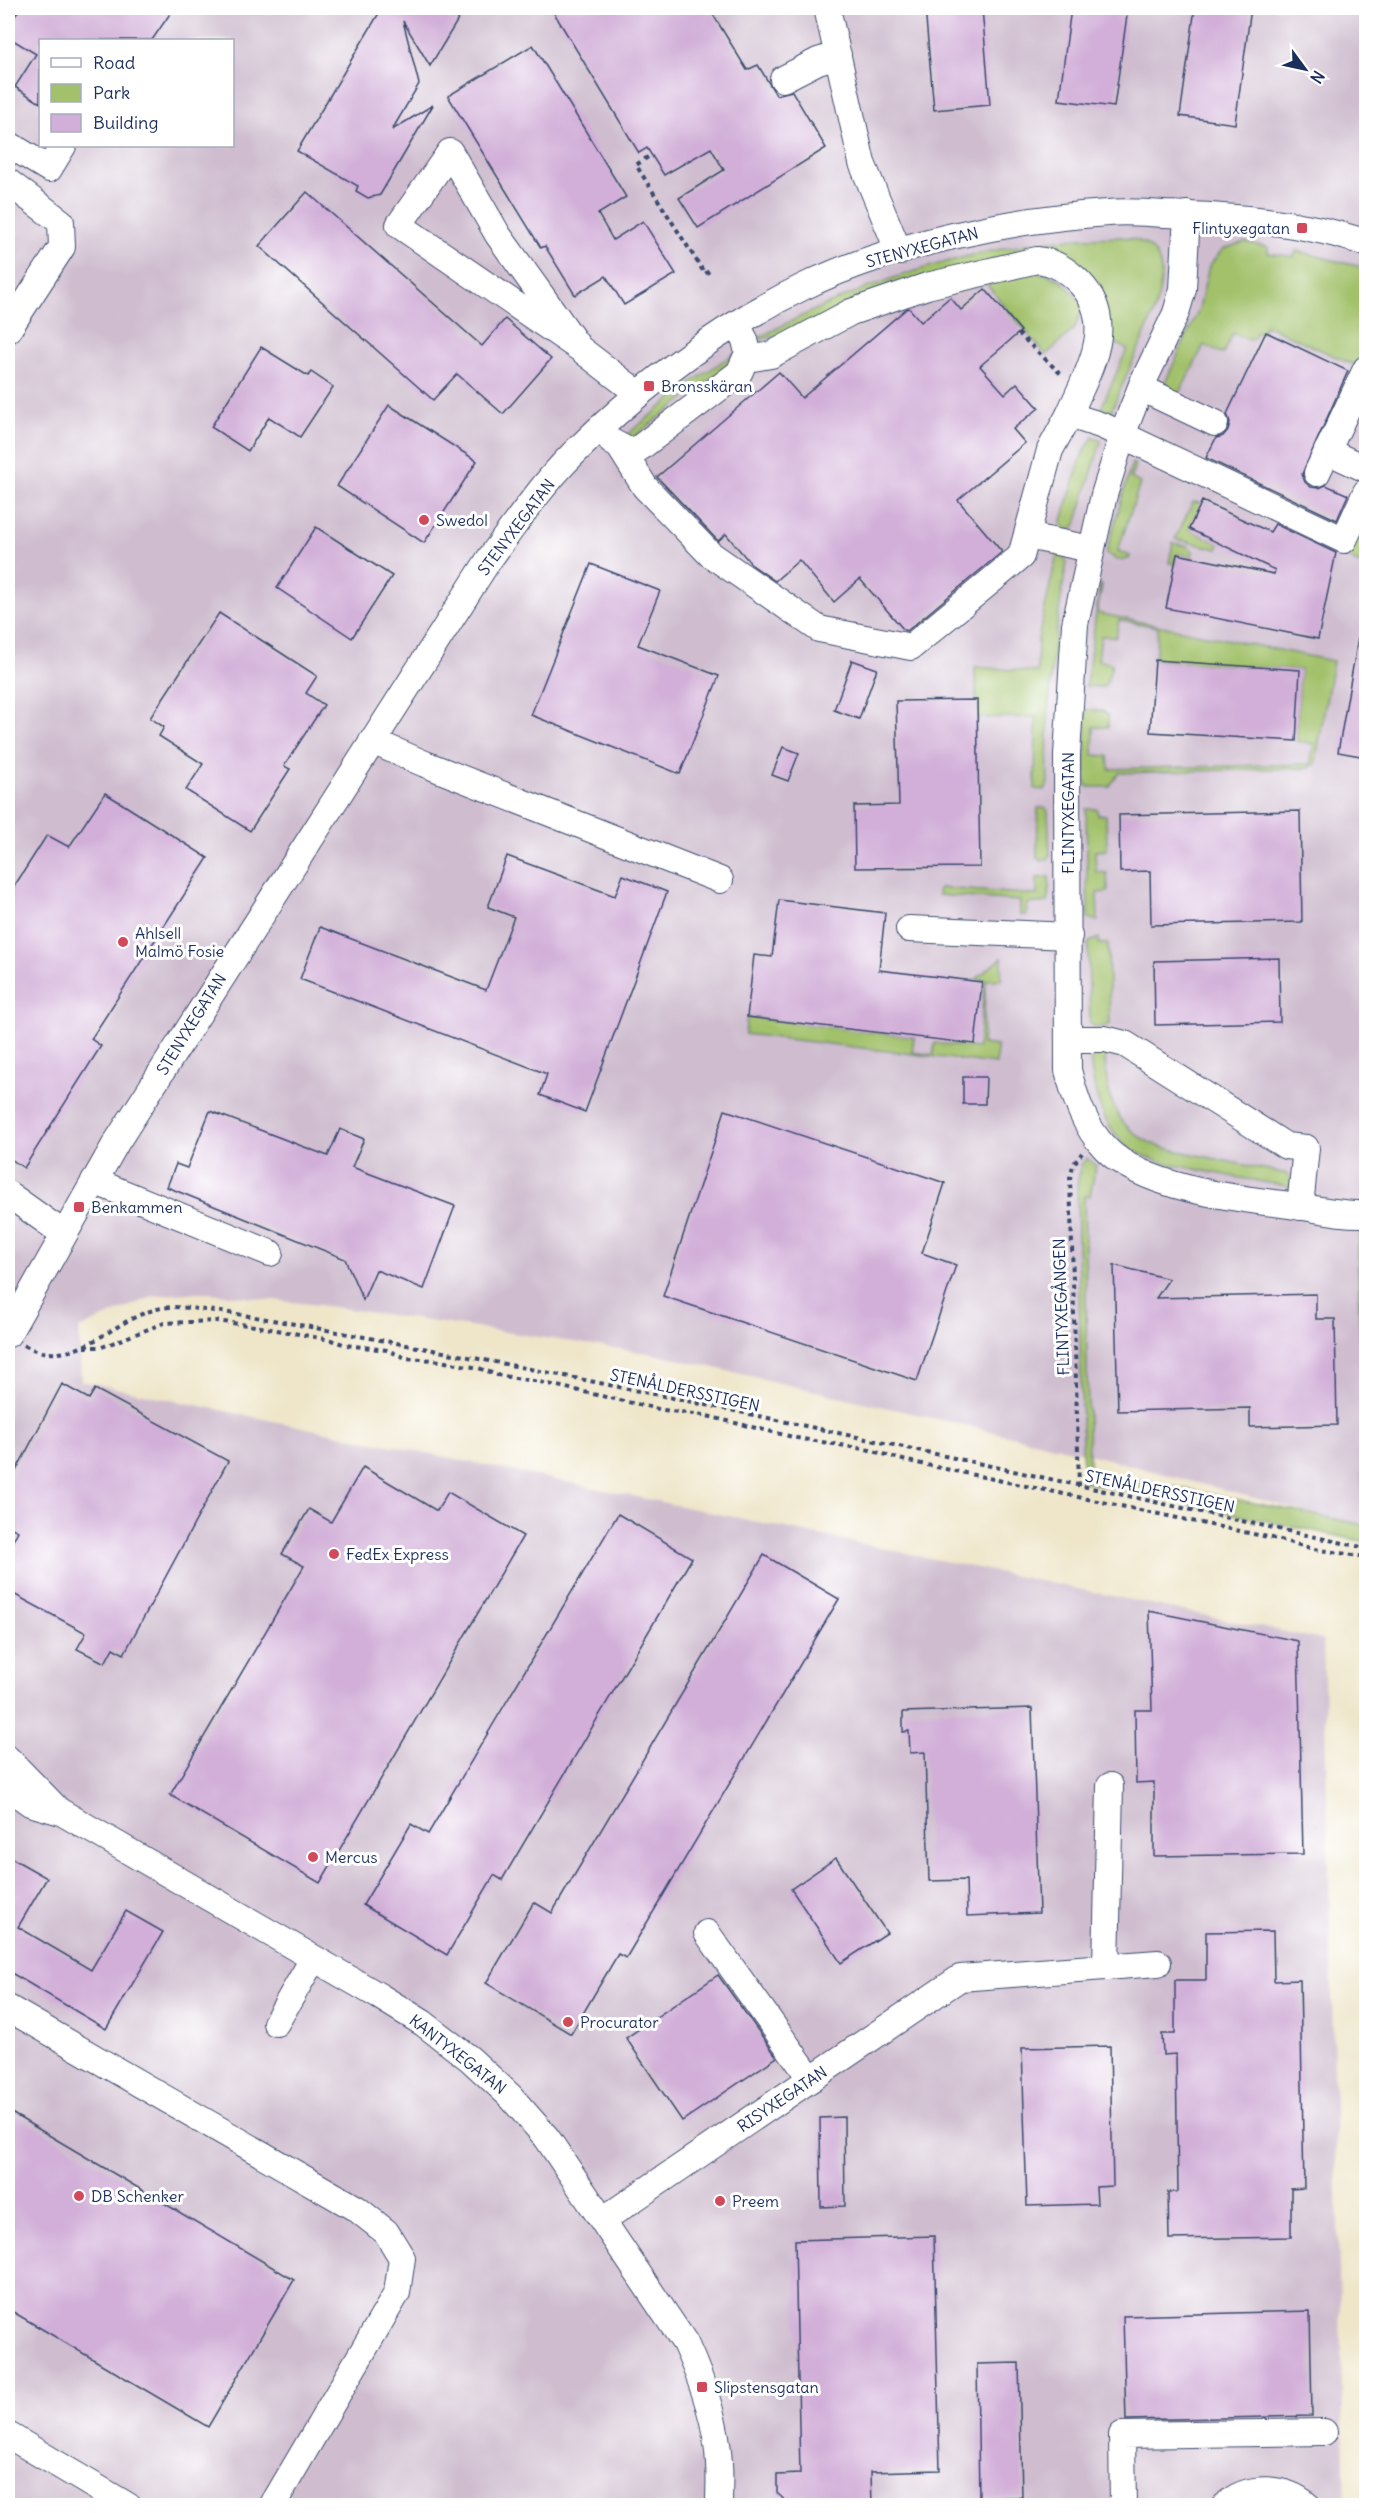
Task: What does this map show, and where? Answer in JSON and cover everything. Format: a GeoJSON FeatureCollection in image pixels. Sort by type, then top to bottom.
{"type":"FeatureCollection","features":[{"type":"Feature","properties":{"kind":"street"},"geometry":{"type":"LineString","coordinates":[[826,8],[862,163],[899,252]]}},
{"type":"Feature","properties":{"kind":"street"},"geometry":{"type":"LineString","coordinates":[[783,79],[818,61],[838,55]]}},
{"type":"Feature","properties":{"kind":"street"},"geometry":{"type":"LineString","coordinates":[[8,144],[49,169],[62,147]]}},
{"type":"Feature","properties":{"kind":"street"},"geometry":{"type":"LineString","coordinates":[[579,348],[498,235],[450,152],[399,225],[579,348],[639,394]]}},
{"type":"Feature","properties":{"kind":"street"},"geometry":{"type":"LineString","coordinates":[[8,182],[61,222],[62,247],[8,330]]}},
{"type":"Feature","properties":{"kind":"street","name":"STENYXEGATAN"},"geometry":{"type":"LineString","coordinates":[[12,1338],[64,1234],[122,1133],[500,544],[531,502],[564,464],[639,394],[670,369],[737,324],[802,287],[865,261],[951,237],[1035,221],[1110,212],[1247,218],[1366,243]]}},
{"type":"Feature","properties":{"kind":"street","name":"FLINTYXEGATAN"},"geometry":{"type":"LineString","coordinates":[[1187,214],[1183,289],[1176,313],[1141,388],[1122,436],[1091,549],[1075,624],[1067,755],[1068,1070],[1076,1100],[1104,1148],[1125,1164],[1144,1174],[1172,1184],[1300,1207],[1366,1214]]}},
{"type":"Feature","properties":{"kind":"street"},"geometry":{"type":"LineString","coordinates":[[600,428],[621,449],[645,487],[710,554],[819,629],[911,647],[1021,556],[1050,450],[1074,404],[1099,341],[1100,318],[1094,302],[1075,278],[1063,268],[1050,262],[1036,260],[927,286],[851,312],[771,355],[747,359]]}},
{"type":"Feature","properties":{"kind":"street"},"geometry":{"type":"LineString","coordinates":[[621,449],[628,451],[638,449],[739,374],[748,353],[745,340],[737,324]]}},
{"type":"Feature","properties":{"kind":"street"},"geometry":{"type":"LineString","coordinates":[[1366,369],[1358,407],[1322,462],[1366,469]]}},
{"type":"Feature","properties":{"kind":"street"},"geometry":{"type":"LineString","coordinates":[[1141,388],[1215,423]]}},
{"type":"Feature","properties":{"kind":"street"},"geometry":{"type":"LineString","coordinates":[[1074,404],[1103,426],[1122,436],[1344,540],[1366,492]]}},
{"type":"Feature","properties":{"kind":"street"},"geometry":{"type":"LineString","coordinates":[[1027,536],[1091,549]]}},
{"type":"Feature","properties":{"kind":"street"},"geometry":{"type":"LineString","coordinates":[[372,741],[720,880]]}},
{"type":"Feature","properties":{"kind":"street"},"geometry":{"type":"LineString","coordinates":[[909,929],[1069,936]]}},
{"type":"Feature","properties":{"kind":"street"},"geometry":{"type":"LineString","coordinates":[[1068,1039],[1105,1038],[1125,1044],[1286,1146],[1306,1148],[1300,1207]]}},
{"type":"Feature","properties":{"kind":"street"},"geometry":{"type":"LineString","coordinates":[[94,1181],[270,1253]]}},
{"type":"Feature","properties":{"kind":"street"},"geometry":{"type":"LineString","coordinates":[[8,1194],[64,1234]]}},
{"type":"Feature","properties":{"kind":"street","name":"KANTYXEGATAN"},"geometry":{"type":"LineString","coordinates":[[8,1759],[61,1812]]}},
{"type":"Feature","properties":{"kind":"street"},"geometry":{"type":"LineString","coordinates":[[1110,1786],[1106,1967],[1158,1963]]}},
{"type":"Feature","properties":{"kind":"street","name":"KANTYXEGATAN"},"geometry":{"type":"LineString","coordinates":[[8,1787],[30,1803],[61,1812],[423,2023],[470,2059],[510,2096],[547,2138],[668,2314],[685,2343],[698,2373],[710,2412],[719,2462],[719,2505]]}},
{"type":"Feature","properties":{"kind":"street"},"geometry":{"type":"LineString","coordinates":[[707,1933],[811,2079]]}},
{"type":"Feature","properties":{"kind":"street"},"geometry":{"type":"LineString","coordinates":[[276,2024],[314,1959]]}},
{"type":"Feature","properties":{"kind":"street","name":"RISYXEGATAN"},"geometry":{"type":"LineString","coordinates":[[604,2219],[960,1978],[1106,1967]]}},
{"type":"Feature","properties":{"kind":"street"},"geometry":{"type":"LineString","coordinates":[[8,2008],[357,2209],[386,2232],[402,2258],[397,2293],[272,2505]]}},
{"type":"Feature","properties":{"kind":"street"},"geometry":{"type":"LineString","coordinates":[[1123,2505],[1122,2435],[1324,2432]]}},
{"type":"Feature","properties":{"kind":"street"},"geometry":{"type":"LineString","coordinates":[[8,2435],[128,2505]]}},
{"type":"Feature","properties":{"kind":"street"},"geometry":{"type":"LineString","coordinates":[[1225,2505],[1244,2492],[1256,2491],[1287,2492],[1308,2505]]}},
{"type":"Feature","properties":{"kind":"path"},"geometry":{"type":"LineString","coordinates":[[648,157],[636,165],[705,274],[712,268]]}},
{"type":"Feature","properties":{"kind":"path"},"geometry":{"type":"LineString","coordinates":[[1018,333],[1074,404]]}},
{"type":"Feature","properties":{"kind":"path","name":"FLINTYXEGÅNGEN"},"geometry":{"type":"LineString","coordinates":[[1079,1486],[1070,1178],[1080,1156],[1096,1137]]}},
{"type":"Feature","properties":{"kind":"path","name":"STENÅLDERSSTIGEN"},"geometry":{"type":"LineString","coordinates":[[12,1338],[35,1351],[51,1355],[67,1354],[83,1347],[117,1325],[140,1314],[161,1308],[236,1313],[461,1354],[1366,1548]]}},
{"type":"Feature","properties":{"kind":"path"},"geometry":{"type":"LineString","coordinates":[[83,1347],[102,1347],[164,1323],[216,1321],[255,1326],[331,1340],[346,1345],[379,1348],[406,1358],[434,1360],[479,1368],[497,1375],[540,1382],[663,1410],[703,1415],[797,1438],[870,1450],[903,1460],[1277,1539],[1314,1549],[1366,1557]]}},
{"type":"Feature","properties":{"kind":"shaded area"},"geometry":{"type":"Polygon","coordinates":[[[8,8],[1366,8],[1366,1528],[1089,1454],[654,1354],[327,1306],[200,1292],[153,1296],[79,1329],[81,1381],[1323,1640],[1345,2505],[8,2506],[8,8]]]}},
{"type":"Feature","properties":{"kind":"green space"},"geometry":{"type":"Polygon","coordinates":[[[1121,237],[1142,242],[1155,252],[1160,266],[1161,283],[1151,319],[1111,412],[1101,408],[1127,349],[1107,339],[1069,262],[780,336],[761,339],[760,337],[832,302],[944,262],[1021,245],[1076,238],[1121,237]]]}},
{"type":"Feature","properties":{"kind":"green space"},"geometry":{"type":"Polygon","coordinates":[[[1244,242],[1268,247],[1268,253],[1294,257],[1296,251],[1366,268],[1366,343],[1356,366],[1266,325],[1261,333],[1257,331],[1253,339],[1249,340],[1233,333],[1223,354],[1204,345],[1178,396],[1162,389],[1199,309],[1209,266],[1223,249],[1244,242]]]}},
{"type":"Feature","properties":{"kind":"green space"},"geometry":{"type":"Polygon","coordinates":[[[1043,273],[1061,280],[1084,305],[1074,329],[1046,355],[988,286],[1007,276],[1043,273]]]}},
{"type":"Feature","properties":{"kind":"green space"},"geometry":{"type":"Polygon","coordinates":[[[735,353],[731,362],[718,373],[635,436],[623,438],[692,382],[735,353]]]}},
{"type":"Feature","properties":{"kind":"green space"},"geometry":{"type":"Polygon","coordinates":[[[1093,437],[1100,439],[1101,442],[1076,524],[1074,528],[1067,530],[1061,524],[1082,455],[1093,437]]]}},
{"type":"Feature","properties":{"kind":"green space"},"geometry":{"type":"Polygon","coordinates":[[[1132,463],[1135,464],[1131,478],[1140,483],[1118,551],[1130,556],[1129,559],[1117,560],[1106,553],[1132,463]]]}},
{"type":"Feature","properties":{"kind":"green space"},"geometry":{"type":"Polygon","coordinates":[[[1193,502],[1201,503],[1189,529],[1220,544],[1218,549],[1175,539],[1193,502]]]}},
{"type":"Feature","properties":{"kind":"green space"},"geometry":{"type":"Polygon","coordinates":[[[1366,513],[1366,567],[1350,559],[1347,554],[1366,513]]]}},
{"type":"Feature","properties":{"kind":"green space"},"geometry":{"type":"Polygon","coordinates":[[[1173,543],[1188,546],[1193,551],[1192,557],[1177,554],[1175,564],[1169,563],[1173,543]]]}},
{"type":"Feature","properties":{"kind":"green space"},"geometry":{"type":"Polygon","coordinates":[[[1062,555],[1067,562],[1052,672],[1048,727],[1048,783],[1045,790],[1035,789],[1036,717],[977,718],[975,667],[1037,672],[1038,639],[1057,556],[1062,555]]]}},
{"type":"Feature","properties":{"kind":"green space"},"geometry":{"type":"Polygon","coordinates":[[[1100,585],[1102,585],[1097,613],[1333,661],[1315,765],[1311,764],[1311,768],[1119,773],[1109,787],[1088,787],[1085,782],[1086,710],[1103,711],[1108,716],[1108,727],[1094,727],[1093,755],[1108,756],[1109,769],[1310,764],[1314,744],[1296,741],[1300,670],[1155,660],[1158,627],[1119,620],[1116,637],[1101,636],[1098,660],[1112,664],[1107,682],[1103,687],[1086,686],[1100,585]]]}},
{"type":"Feature","properties":{"kind":"green space"},"geometry":{"type":"Polygon","coordinates":[[[1038,808],[1046,808],[1048,812],[1050,855],[1041,861],[1037,858],[1038,808]]]}},
{"type":"Feature","properties":{"kind":"green space"},"geometry":{"type":"Polygon","coordinates":[[[1086,809],[1097,809],[1098,815],[1106,815],[1107,850],[1095,851],[1096,872],[1107,873],[1108,892],[1097,893],[1098,921],[1088,918],[1086,809]]]}},
{"type":"Feature","properties":{"kind":"green space"},"geometry":{"type":"Polygon","coordinates":[[[1049,877],[1050,888],[1047,902],[1027,904],[1026,915],[1020,915],[1020,901],[938,895],[939,888],[1037,895],[1037,878],[1049,877]]]}},
{"type":"Feature","properties":{"kind":"green space"},"geometry":{"type":"Polygon","coordinates":[[[1099,938],[1099,944],[1108,944],[1110,1025],[1096,1028],[1090,1023],[1088,943],[1099,938]]]}},
{"type":"Feature","properties":{"kind":"green space"},"geometry":{"type":"Polygon","coordinates":[[[1002,958],[1001,980],[986,980],[982,1044],[997,1046],[996,1064],[745,1034],[747,1017],[914,1037],[912,1052],[933,1055],[935,1043],[978,1048],[985,980],[976,979],[1002,958]]]}},
{"type":"Feature","properties":{"kind":"green space"},"geometry":{"type":"Polygon","coordinates":[[[1090,1053],[1105,1053],[1107,1085],[1111,1099],[1116,1112],[1135,1133],[1164,1148],[1287,1174],[1292,1181],[1290,1187],[1166,1163],[1134,1150],[1122,1141],[1104,1116],[1094,1086],[1090,1053]]]}},
{"type":"Feature","properties":{"kind":"green space"},"geometry":{"type":"Polygon","coordinates":[[[1087,1158],[1096,1165],[1090,1196],[1084,1196],[1089,1470],[1364,1525],[1358,1246],[1360,1234],[1366,1232],[1366,1542],[1083,1482],[1077,1186],[1081,1165],[1087,1158]]]}},
{"type":"Feature","properties":{"kind":"building"},"geometry":{"type":"Polygon","coordinates":[[[20,8],[174,8],[153,39],[39,39],[39,102],[15,87],[36,54],[8,37],[8,27],[20,8]]]}},
{"type":"Feature","properties":{"kind":"building"},"geometry":{"type":"Polygon","coordinates":[[[382,8],[465,8],[430,66],[403,21],[419,84],[392,130],[433,105],[380,195],[368,198],[356,191],[358,186],[297,151],[382,8]]]}},
{"type":"Feature","properties":{"kind":"building"},"geometry":{"type":"Polygon","coordinates":[[[551,8],[709,8],[747,70],[758,65],[776,95],[792,91],[826,148],[698,228],[679,198],[724,170],[711,148],[664,175],[647,148],[639,153],[551,8]]]}},
{"type":"Feature","properties":{"kind":"building"},"geometry":{"type":"Polygon","coordinates":[[[925,8],[982,8],[990,105],[934,110],[925,8]]]}},
{"type":"Feature","properties":{"kind":"building"},"geometry":{"type":"Polygon","coordinates":[[[1071,8],[1128,8],[1114,107],[1059,100],[1071,8]]]}},
{"type":"Feature","properties":{"kind":"building"},"geometry":{"type":"Polygon","coordinates":[[[1195,8],[1251,8],[1235,124],[1180,116],[1195,8]]]}},
{"type":"Feature","properties":{"kind":"building"},"geometry":{"type":"Polygon","coordinates":[[[533,45],[626,197],[598,214],[613,240],[643,221],[676,274],[624,305],[606,276],[575,295],[545,246],[541,248],[448,96],[533,45]]]}},
{"type":"Feature","properties":{"kind":"building"},"geometry":{"type":"Polygon","coordinates":[[[307,192],[482,346],[505,319],[551,359],[503,414],[457,374],[433,400],[259,246],[307,192]]]}},
{"type":"Feature","properties":{"kind":"building"},"geometry":{"type":"Polygon","coordinates":[[[985,289],[1021,331],[980,366],[1005,394],[1017,383],[1039,408],[1013,429],[1025,443],[958,500],[1002,552],[907,631],[860,579],[834,602],[799,560],[775,581],[752,565],[726,534],[718,541],[657,477],[779,372],[802,398],[906,309],[909,308],[921,322],[950,297],[961,310],[985,289]]]}},
{"type":"Feature","properties":{"kind":"building"},"geometry":{"type":"Polygon","coordinates":[[[1266,332],[1348,371],[1302,474],[1305,482],[1311,487],[1319,488],[1326,485],[1348,495],[1337,520],[1206,458],[1216,438],[1223,436],[1228,430],[1230,422],[1227,414],[1266,332]]]}},
{"type":"Feature","properties":{"kind":"building"},"geometry":{"type":"Polygon","coordinates":[[[261,347],[308,376],[311,372],[333,387],[300,437],[269,417],[248,451],[211,427],[261,347]]]}},
{"type":"Feature","properties":{"kind":"building"},"geometry":{"type":"Polygon","coordinates":[[[389,405],[477,461],[424,543],[337,486],[389,405]]]}},
{"type":"Feature","properties":{"kind":"building"},"geometry":{"type":"Polygon","coordinates":[[[1202,501],[1270,532],[1275,524],[1336,553],[1318,639],[1166,608],[1177,554],[1274,574],[1275,570],[1189,529],[1202,501]]]}},
{"type":"Feature","properties":{"kind":"building"},"geometry":{"type":"Polygon","coordinates":[[[316,527],[392,576],[352,638],[277,588],[316,527]]]}},
{"type":"Feature","properties":{"kind":"building"},"geometry":{"type":"Polygon","coordinates":[[[591,564],[660,591],[638,645],[719,676],[680,774],[531,715],[591,564]]]}},
{"type":"Feature","properties":{"kind":"building"},"geometry":{"type":"Polygon","coordinates":[[[219,613],[317,676],[306,693],[324,705],[284,766],[290,769],[250,831],[186,790],[203,764],[159,736],[164,727],[150,718],[219,613]]]}},
{"type":"Feature","properties":{"kind":"building"},"geometry":{"type":"Polygon","coordinates":[[[1358,638],[1366,639],[1366,757],[1338,752],[1358,638]]]}},
{"type":"Feature","properties":{"kind":"building"},"geometry":{"type":"Polygon","coordinates":[[[852,660],[877,669],[859,719],[834,710],[852,660]]]}},
{"type":"Feature","properties":{"kind":"building"},"geometry":{"type":"Polygon","coordinates":[[[1155,660],[1300,670],[1296,741],[1150,732],[1155,660]]]}},
{"type":"Feature","properties":{"kind":"building"},"geometry":{"type":"Polygon","coordinates":[[[977,700],[980,867],[855,868],[854,806],[899,805],[896,701],[977,700]]]}},
{"type":"Feature","properties":{"kind":"building"},"geometry":{"type":"Polygon","coordinates":[[[783,747],[799,753],[788,781],[772,775],[783,747]]]}},
{"type":"Feature","properties":{"kind":"building"},"geometry":{"type":"Polygon","coordinates":[[[105,793],[208,858],[91,1039],[101,1046],[24,1168],[8,1157],[8,896],[47,835],[69,847],[105,793]]]}},
{"type":"Feature","properties":{"kind":"building"},"geometry":{"type":"Polygon","coordinates":[[[1300,811],[1302,922],[1151,925],[1150,871],[1120,872],[1119,815],[1300,811]]]}},
{"type":"Feature","properties":{"kind":"building"},"geometry":{"type":"Polygon","coordinates":[[[507,856],[615,896],[623,875],[667,892],[585,1112],[540,1095],[547,1074],[300,979],[320,927],[486,990],[514,917],[488,907],[507,856]]]}},
{"type":"Feature","properties":{"kind":"building"},"geometry":{"type":"Polygon","coordinates":[[[779,900],[885,913],[879,970],[982,982],[975,1044],[747,1017],[754,955],[772,957],[779,900]]]}},
{"type":"Feature","properties":{"kind":"building"},"geometry":{"type":"Polygon","coordinates":[[[1279,958],[1280,1022],[1155,1025],[1154,961],[1279,958]]]}},
{"type":"Feature","properties":{"kind":"building"},"geometry":{"type":"Polygon","coordinates":[[[963,1077],[986,1077],[985,1104],[963,1104],[963,1077]]]}},
{"type":"Feature","properties":{"kind":"building"},"geometry":{"type":"Polygon","coordinates":[[[725,1110],[945,1183],[922,1253],[956,1265],[917,1381],[663,1296],[725,1110]]]}},
{"type":"Feature","properties":{"kind":"building"},"geometry":{"type":"Polygon","coordinates":[[[210,1111],[328,1156],[340,1129],[364,1139],[352,1167],[455,1206],[424,1289],[376,1270],[363,1300],[345,1259],[167,1187],[176,1164],[187,1168],[210,1111]]]}},
{"type":"Feature","properties":{"kind":"building"},"geometry":{"type":"Polygon","coordinates":[[[1114,1265],[1169,1279],[1156,1298],[1316,1294],[1316,1319],[1335,1319],[1337,1425],[1250,1427],[1250,1408],[1118,1411],[1114,1265]]]}},
{"type":"Feature","properties":{"kind":"building"},"geometry":{"type":"Polygon","coordinates":[[[62,1384],[89,1399],[95,1389],[228,1461],[124,1654],[113,1648],[105,1663],[77,1649],[86,1633],[8,1591],[8,1550],[18,1531],[8,1526],[8,1486],[62,1384]]]}},
{"type":"Feature","properties":{"kind":"building"},"geometry":{"type":"Polygon","coordinates":[[[363,1467],[437,1511],[448,1492],[523,1536],[320,1883],[170,1795],[304,1566],[282,1554],[309,1509],[331,1522],[363,1467]]]}},
{"type":"Feature","properties":{"kind":"building"},"geometry":{"type":"Polygon","coordinates":[[[618,1514],[692,1558],[502,1880],[494,1875],[447,1955],[363,1905],[411,1824],[428,1834],[618,1514]]]}},
{"type":"Feature","properties":{"kind":"building"},"geometry":{"type":"Polygon","coordinates":[[[764,1555],[839,1599],[626,1958],[618,1954],[571,2034],[486,1983],[534,1902],[552,1913],[764,1555]]]}},
{"type":"Feature","properties":{"kind":"building"},"geometry":{"type":"Polygon","coordinates":[[[1149,1611],[1298,1641],[1303,1854],[1154,1856],[1154,1782],[1136,1783],[1135,1710],[1152,1710],[1149,1611]]]}},
{"type":"Feature","properties":{"kind":"building"},"geometry":{"type":"Polygon","coordinates":[[[1032,1708],[1039,1913],[967,1916],[966,1880],[929,1881],[925,1752],[910,1753],[909,1731],[903,1732],[903,1712],[1032,1708]]]}},
{"type":"Feature","properties":{"kind":"building"},"geometry":{"type":"Polygon","coordinates":[[[8,1856],[47,1878],[18,1927],[91,1970],[126,1911],[163,1932],[106,2029],[8,1971],[8,1856]]]}},
{"type":"Feature","properties":{"kind":"building"},"geometry":{"type":"Polygon","coordinates":[[[836,1858],[887,1933],[841,1963],[791,1889],[836,1858]]]}},
{"type":"Feature","properties":{"kind":"building"},"geometry":{"type":"Polygon","coordinates":[[[1273,1931],[1274,1981],[1300,1980],[1304,2188],[1291,2189],[1291,2237],[1169,2239],[1168,2192],[1178,2192],[1176,2054],[1163,2055],[1162,2034],[1175,2034],[1175,1980],[1206,1980],[1206,1932],[1273,1931]]]}},
{"type":"Feature","properties":{"kind":"building"},"geometry":{"type":"Polygon","coordinates":[[[718,1975],[777,2057],[682,2121],[626,2038],[718,1975]]]}},
{"type":"Feature","properties":{"kind":"building"},"geometry":{"type":"Polygon","coordinates":[[[1110,2046],[1113,2186],[1096,2187],[1097,2204],[1027,2206],[1022,2048],[1110,2046]]]}},
{"type":"Feature","properties":{"kind":"building","name":"DB Schenker"},"geometry":{"type":"Polygon","coordinates":[[[8,2111],[294,2280],[208,2427],[8,2309],[8,2111]]]}},
{"type":"Feature","properties":{"kind":"building"},"geometry":{"type":"Polygon","coordinates":[[[844,2117],[845,2206],[821,2207],[820,2118],[844,2117]]]}},
{"type":"Feature","properties":{"kind":"building"},"geometry":{"type":"Polygon","coordinates":[[[934,2236],[940,2470],[871,2472],[872,2505],[790,2505],[777,2493],[777,2475],[800,2474],[795,2240],[934,2236]]]}},
{"type":"Feature","properties":{"kind":"building"},"geometry":{"type":"Polygon","coordinates":[[[1310,2311],[1312,2416],[1126,2420],[1123,2316],[1310,2311]]]}},
{"type":"Feature","properties":{"kind":"building"},"geometry":{"type":"Polygon","coordinates":[[[1019,2363],[1022,2497],[979,2498],[977,2364],[1019,2363]]]}},
{"type":"Feature","properties":{"kind":"place","name":"Flintyxegatan"},"geometry":{"type":"Point","coordinates":[1302,228]}},
{"type":"Feature","properties":{"kind":"place","name":"Bronsskäran"},"geometry":{"type":"Point","coordinates":[649,386]}},
{"type":"Feature","properties":{"kind":"place","name":"Swedol"},"geometry":{"type":"Point","coordinates":[424,520]}},
{"type":"Feature","properties":{"kind":"place","name":"Ahlsell Malmö Fosie"},"geometry":{"type":"Point","coordinates":[123,942]}},
{"type":"Feature","properties":{"kind":"place","name":"Benkammen"},"geometry":{"type":"Point","coordinates":[79,1207]}},
{"type":"Feature","properties":{"kind":"place","name":"FedEx Express"},"geometry":{"type":"Point","coordinates":[334,1554]}},
{"type":"Feature","properties":{"kind":"place","name":"Mercus"},"geometry":{"type":"Point","coordinates":[313,1857]}},
{"type":"Feature","properties":{"kind":"place","name":"Procurator"},"geometry":{"type":"Point","coordinates":[568,2022]}},
{"type":"Feature","properties":{"kind":"place","name":"DB Schenker"},"geometry":{"type":"Point","coordinates":[79,2196]}},
{"type":"Feature","properties":{"kind":"place","name":"Preem"},"geometry":{"type":"Point","coordinates":[720,2201]}},
{"type":"Feature","properties":{"kind":"place","name":"Slipstensgatan"},"geometry":{"type":"Point","coordinates":[702,2387]}}]}
